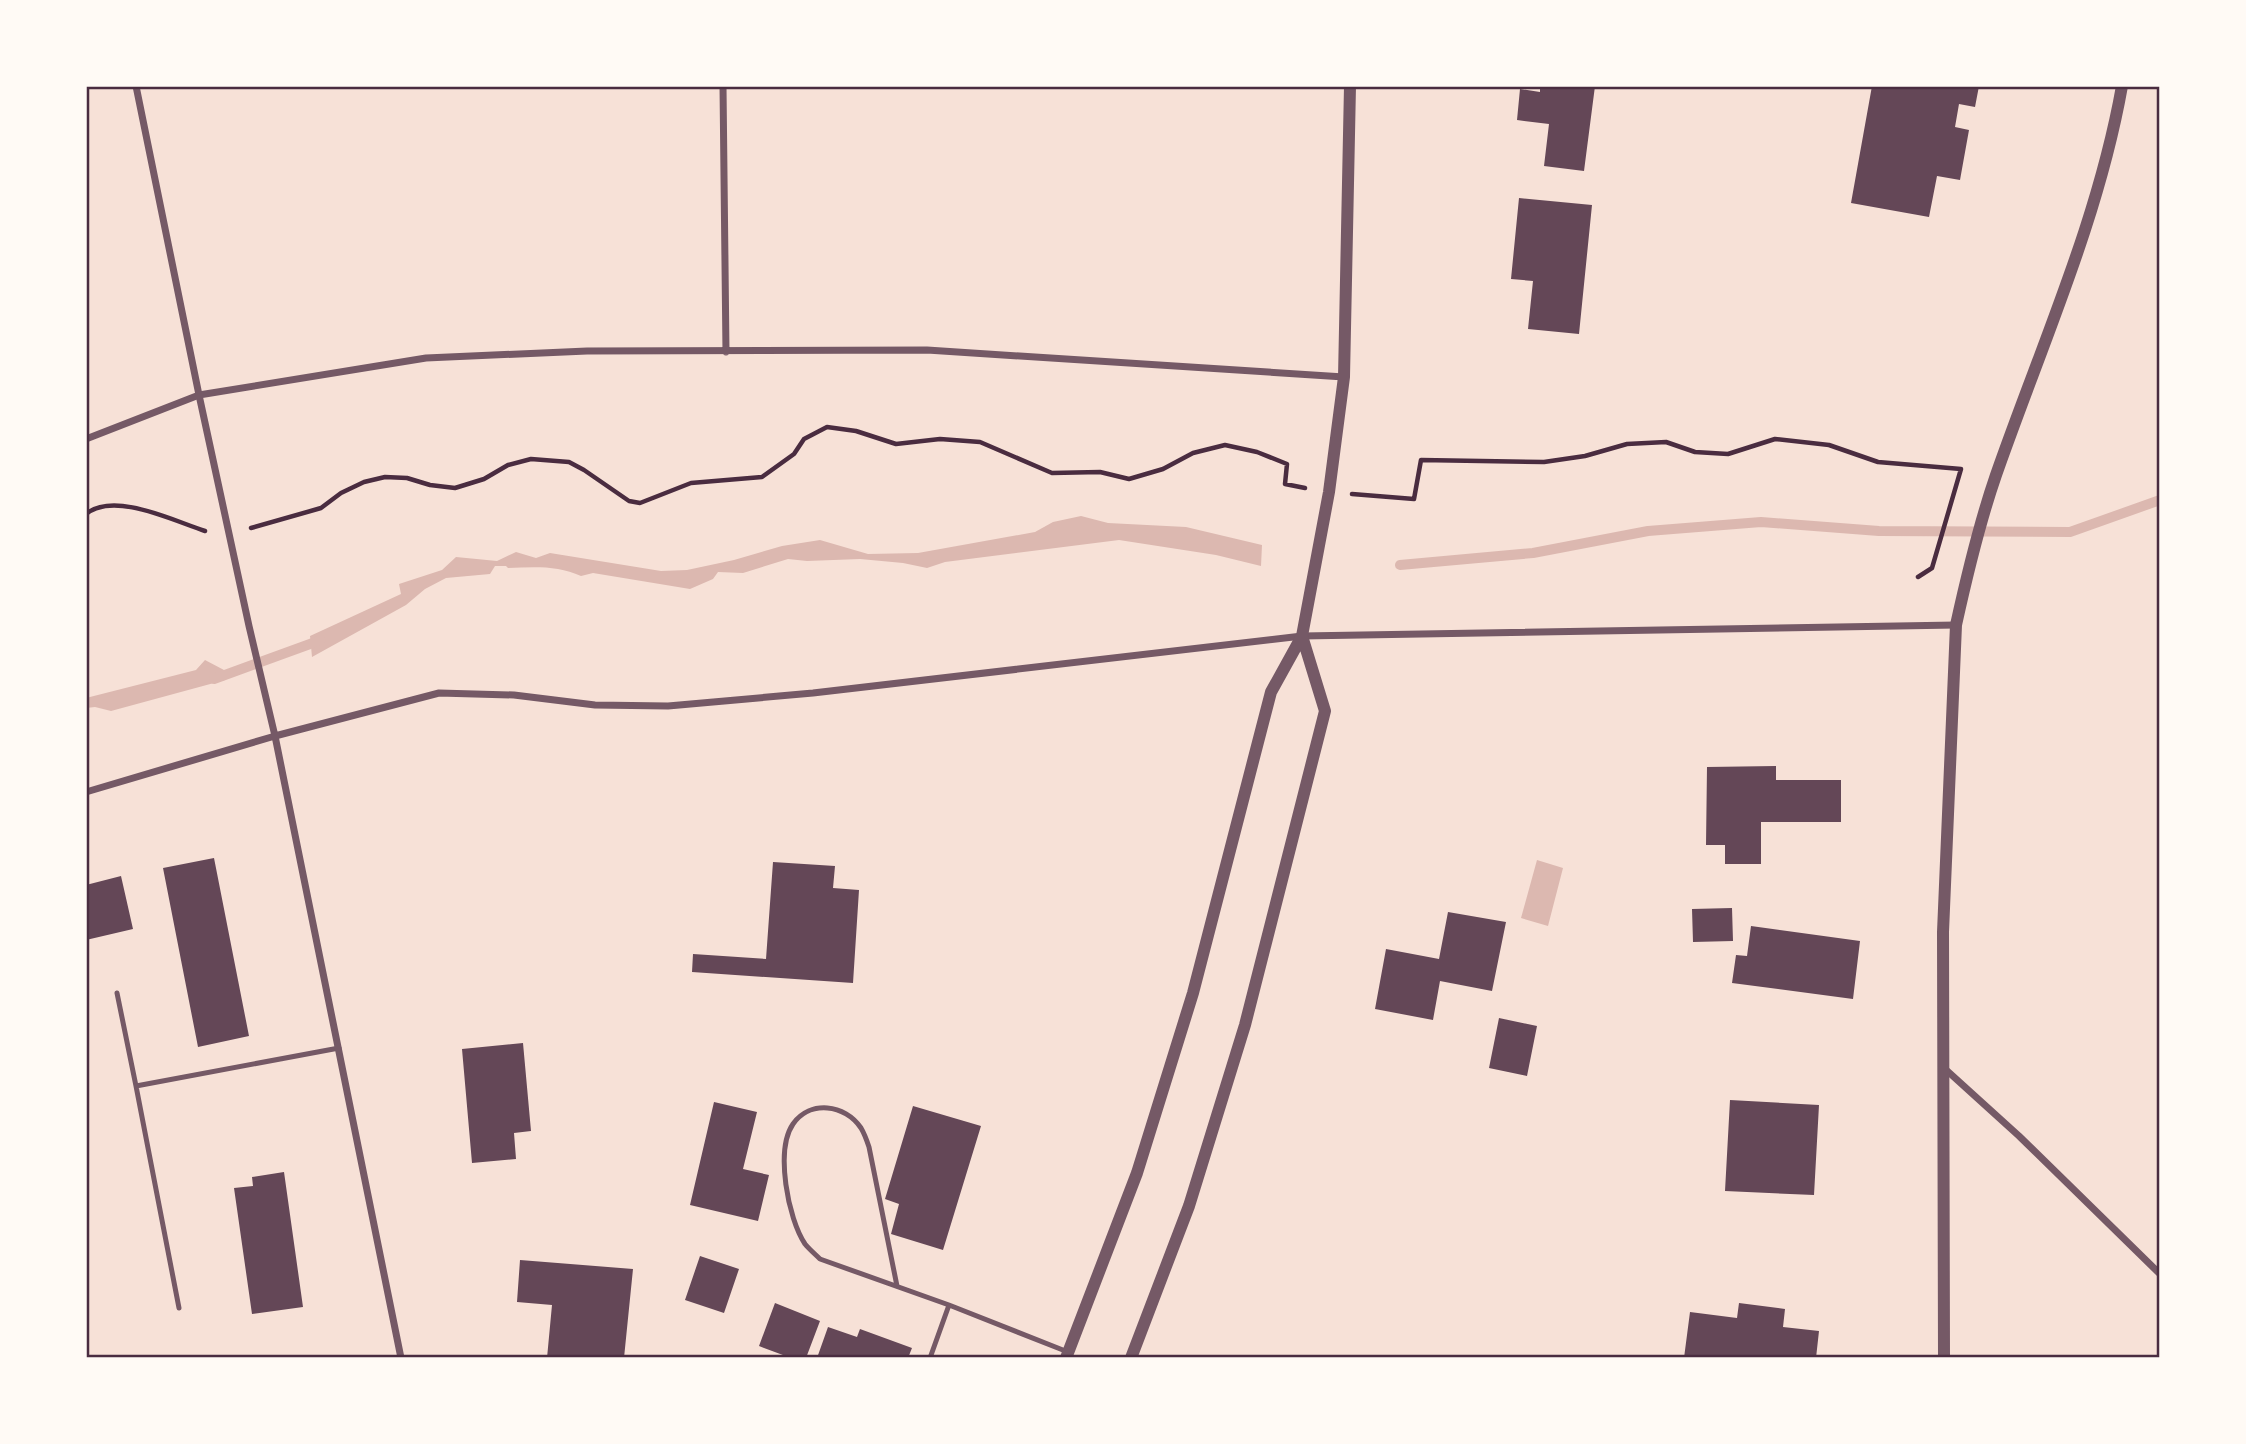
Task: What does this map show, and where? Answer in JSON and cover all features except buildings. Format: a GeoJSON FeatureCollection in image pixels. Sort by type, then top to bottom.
{"type":"FeatureCollection","features":[{"type":"Feature","properties":{"kind":"street"},"geometry":{"type":"LineString","coordinates":[[136,86],[199,396],[275,736],[401,1358]]}},
{"type":"Feature","properties":{"kind":"street"},"geometry":{"type":"LineString","coordinates":[[723,86],[726,352]]}},
{"type":"Feature","properties":{"kind":"street"},"geometry":{"type":"LineString","coordinates":[[1067,1355],[1137,1173],[1194,993],[1271,692],[1302,636],[1329,492],[1344,377],[1350,86]]}},
{"type":"Feature","properties":{"kind":"street"},"geometry":{"type":"LineString","coordinates":[[1944,1358],[1944,932],[1956,625],[1967,575],[1995,478],[2101,183],[2122,86]]}},
{"type":"Feature","properties":{"kind":"street"},"geometry":{"type":"LineString","coordinates":[[86,439],[199,396],[426,358],[587,351],[927,350],[1344,377]]}},
{"type":"Feature","properties":{"kind":"street"},"geometry":{"type":"LineString","coordinates":[[86,792],[275,736],[439,693],[514,695],[595,705],[668,706],[813,693],[1302,636],[1956,625]]}},
{"type":"Feature","properties":{"kind":"street"},"geometry":{"type":"LineString","coordinates":[[1131,1358],[1189,1206],[1245,1025],[1325,711],[1302,636]]}},
{"type":"Feature","properties":{"kind":"street"},"geometry":{"type":"LineString","coordinates":[[1943,1067],[2019,1136],[2160,1274]]}},
{"type":"Feature","properties":{"kind":"lane"},"geometry":{"type":"LineString","coordinates":[[117,993],[178,1308]]}},
{"type":"Feature","properties":{"kind":"lane"},"geometry":{"type":"LineString","coordinates":[[136,1086],[339,1048]]}},
{"type":"Feature","properties":{"kind":"lane"},"geometry":{"type":"LineString","coordinates":[[897,1286],[869,1147],[861,1128],[847,1113],[823,1107],[805,1111],[791,1126],[784,1152],[784,1175],[790,1206],[804,1243],[820,1259],[949,1305],[1067,1355]]}},
{"type":"Feature","properties":{"kind":"lane"},"geometry":{"type":"LineString","coordinates":[[930,1358],[949,1305]]}},
{"type":"Feature","properties":{"kind":"path"},"geometry":{"type":"LineString","coordinates":[[86,514],[92,509],[108,505],[124,505],[214,534],[229,533],[321,508],[341,493],[364,482],[385,477],[407,478],[430,485],[455,488],[531,459],[569,462],[629,501],[640,503],[691,483],[762,477],[794,454],[804,439],[827,427],[856,431],[896,444],[940,439],[980,442],[1052,473],[1100,472],[1129,479],[1163,469],[1193,453],[1225,445],[1257,452],[1287,464],[1285,484],[1329,492],[1413,499],[1421,460],[1544,462],[1585,456],[1627,444],[1666,442],[1695,452],[1728,454],[1775,439],[1829,444],[1878,462],[1961,469],[1932,568],[1918,576]]}},
{"type":"Feature","properties":{"kind":"shaded area"},"geometry":{"type":"Polygon","coordinates":[[[1081,516],[1108,523],[1186,527],[1262,545],[1261,566],[1216,555],[1119,540],[945,562],[927,568],[860,559],[788,559],[743,573],[718,572],[713,579],[690,589],[593,573],[581,576],[554,568],[495,566],[490,574],[446,578],[425,589],[406,605],[312,657],[310,636],[401,594],[399,584],[442,570],[456,557],[497,561],[516,552],[536,558],[550,553],[661,571],[687,570],[782,546],[820,540],[868,554],[918,553],[1035,532],[1053,522],[1081,516]]]}},
{"type":"Feature","properties":{"kind":"shaded area"},"geometry":{"type":"Polygon","coordinates":[[[205,660],[224,670],[225,680],[111,711],[86,708],[86,698],[196,670],[205,660]]]}},
{"type":"Feature","properties":{"kind":"shaded area"},"geometry":{"type":"Polygon","coordinates":[[[1537,860],[1563,868],[1548,926],[1521,918],[1537,860]]]}},
{"type":"Feature","properties":{"kind":"waterway"},"geometry":{"type":"LineString","coordinates":[[1400,565],[1533,553],[1648,531],[1761,522],[1879,531],[2070,532],[2160,500]]}},
{"type":"Feature","properties":{"kind":"waterway"},"geometry":{"type":"LineString","coordinates":[[214,679],[321,640]]}}]}
